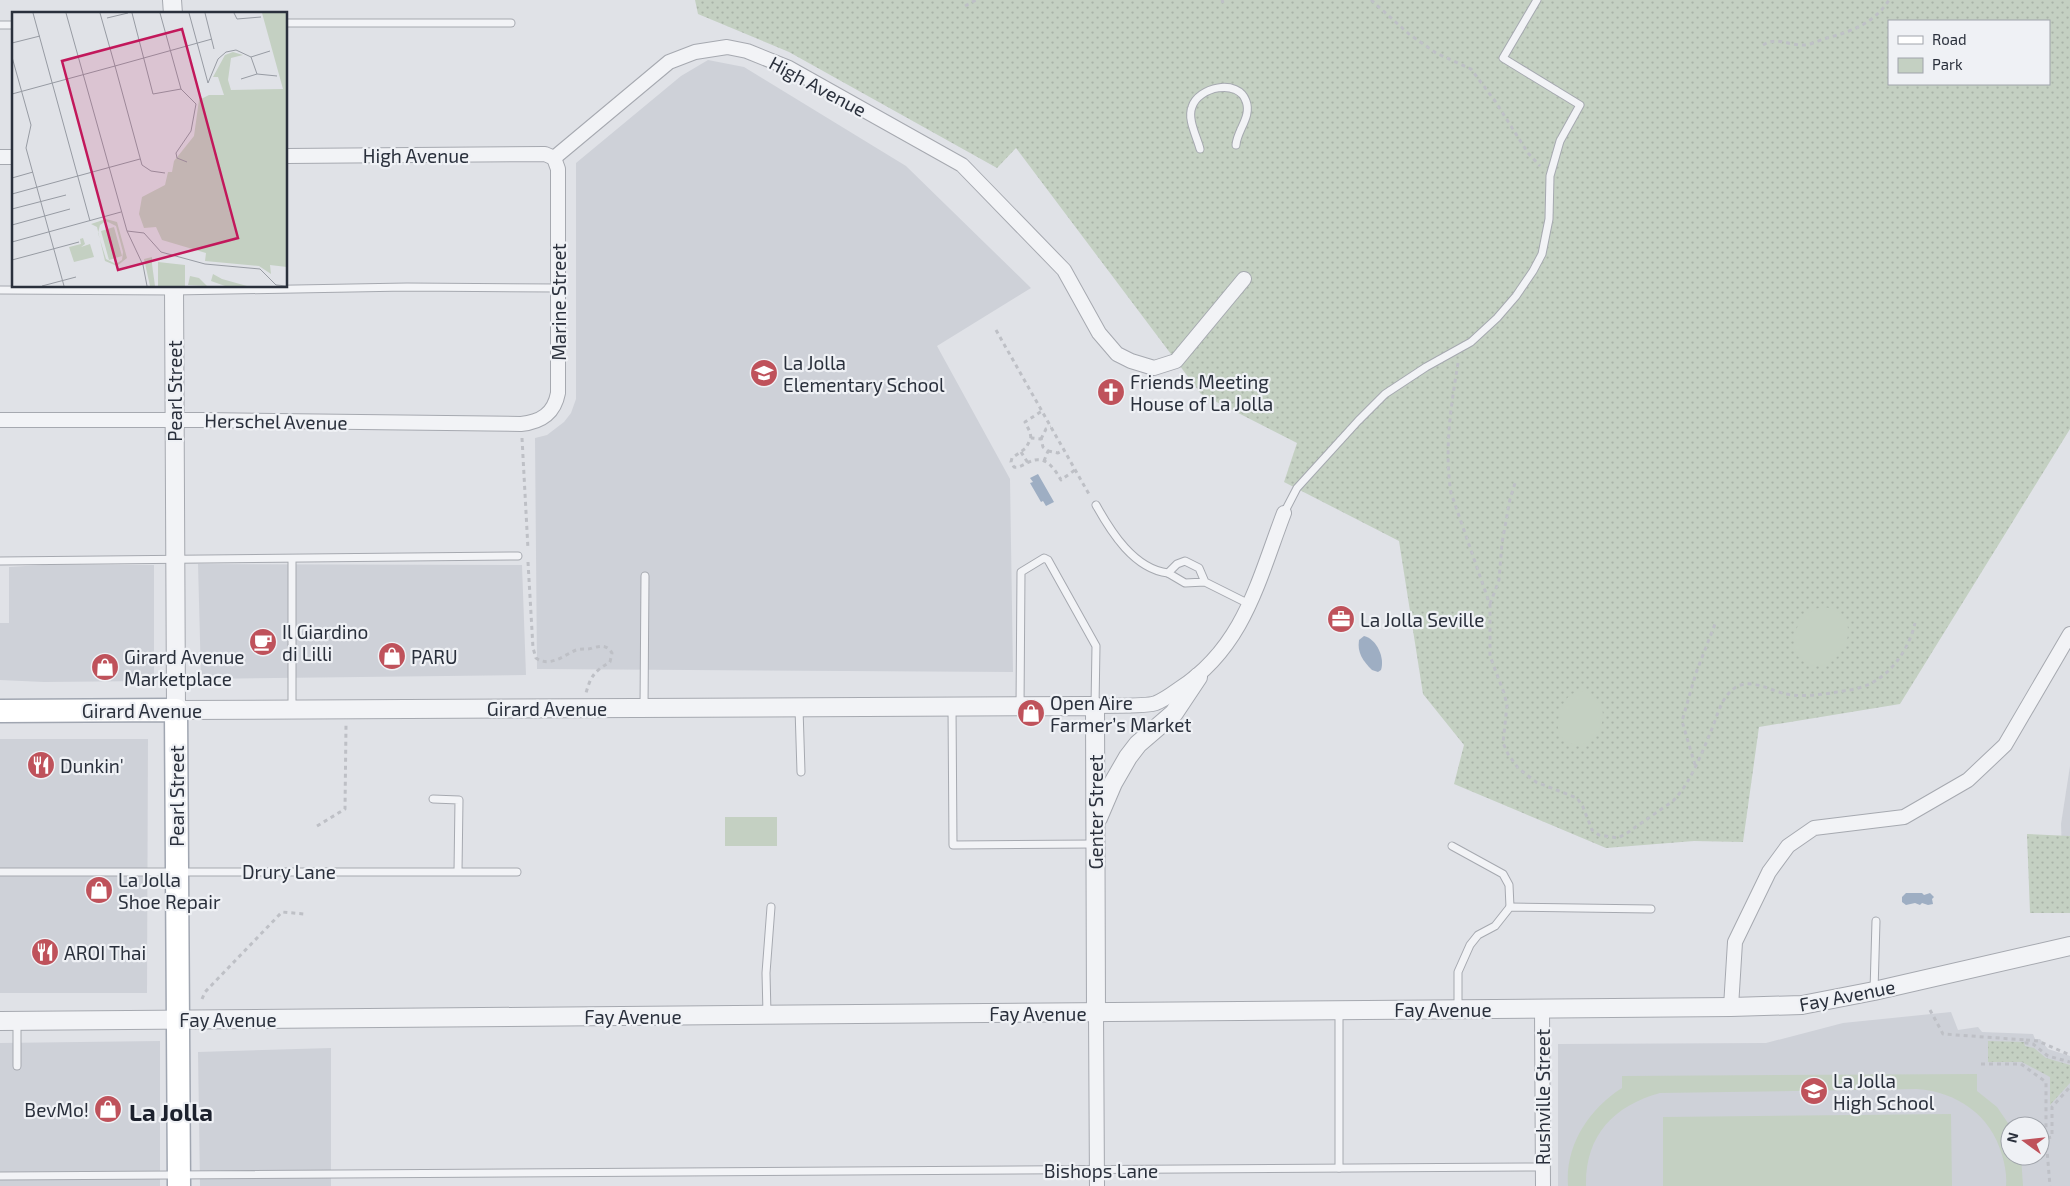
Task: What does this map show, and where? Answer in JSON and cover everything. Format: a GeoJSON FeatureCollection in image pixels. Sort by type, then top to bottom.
{"type":"FeatureCollection","features":[{"type":"Feature","properties":{"kind":"main road","name":"Girard Avenue"},"geometry":{"type":"LineString","coordinates":[[0,711],[176,710]]}},
{"type":"Feature","properties":{"kind":"main road","name":"Pearl Street"},"geometry":{"type":"LineString","coordinates":[[176,710],[179,1180]]}},
{"type":"Feature","properties":{"kind":"street","name":"High Avenue"},"geometry":{"type":"LineString","coordinates":[[288,156],[545,154],[554,158],[670,62],[695,52],[727,47],[747,51],[789,68],[962,165],[1064,270],[1099,334],[1116,354],[1131,361],[1154,368],[1176,361],[1244,279]]}},
{"type":"Feature","properties":{"kind":"street","name":"Marine Street"},"geometry":{"type":"LineString","coordinates":[[521,424],[534,423],[544,418],[556,403],[559,288],[558,169],[554,158]]}},
{"type":"Feature","properties":{"kind":"street","name":"Pearl Street"},"geometry":{"type":"LineString","coordinates":[[174,289],[176,710]]}},
{"type":"Feature","properties":{"kind":"street","name":"Herschel Avenue"},"geometry":{"type":"LineString","coordinates":[[0,420],[521,424]]}},
{"type":"Feature","properties":{"kind":"street"},"geometry":{"type":"LineString","coordinates":[[1095,706],[1155,704],[1198,677],[1216,660],[1236,632],[1250,604],[1284,513]]}},
{"type":"Feature","properties":{"kind":"street"},"geometry":{"type":"LineString","coordinates":[[1731,1007],[1735,942],[1769,872],[1788,846],[1814,828],[1904,817],[1968,780],[2005,745],[2070,634]]}},
{"type":"Feature","properties":{"kind":"street"},"geometry":{"type":"LineString","coordinates":[[1095,825],[1113,783],[1128,757],[1138,744],[1174,713],[1198,677]]}},
{"type":"Feature","properties":{"kind":"street","name":"Girard Avenue"},"geometry":{"type":"LineString","coordinates":[[176,710],[1095,706]]}},
{"type":"Feature","properties":{"kind":"street","name":"Genter Street"},"geometry":{"type":"LineString","coordinates":[[1095,706],[1097,1186]]}},
{"type":"Feature","properties":{"kind":"street","name":"Fay Avenue"},"geometry":{"type":"LineString","coordinates":[[9,1021],[1458,1010],[1802,1005],[1874,991],[2070,946]]}},
{"type":"Feature","properties":{"kind":"street","name":"Rushville Street"},"geometry":{"type":"LineString","coordinates":[[1542,1009],[1543,1186]]}},
{"type":"Feature","properties":{"kind":"lane"},"geometry":{"type":"LineString","coordinates":[[1284,513],[1297,488],[1385,394],[1426,367],[1471,342],[1496,318],[1516,296],[1542,254],[1549,219],[1550,176],[1560,141],[1580,105],[1504,58],[1537,0]]}},
{"type":"Feature","properties":{"kind":"lane"},"geometry":{"type":"LineString","coordinates":[[288,23],[511,23]]}},
{"type":"Feature","properties":{"kind":"lane"},"geometry":{"type":"LineString","coordinates":[[1200,149],[1192,120],[1191,107],[1199,97],[1217,87],[1229,88],[1240,92],[1246,100],[1247,112],[1243,126],[1236,136],[1236,145]]}},
{"type":"Feature","properties":{"kind":"lane"},"geometry":{"type":"LineString","coordinates":[[0,290],[407,287],[559,288]]}},
{"type":"Feature","properties":{"kind":"lane"},"geometry":{"type":"LineString","coordinates":[[1096,506],[1108,528],[1123,546],[1143,564],[1159,572],[1168,573],[1185,583],[1205,582],[1250,604]]}},
{"type":"Feature","properties":{"kind":"lane"},"geometry":{"type":"LineString","coordinates":[[0,561],[518,556]]}},
{"type":"Feature","properties":{"kind":"lane"},"geometry":{"type":"LineString","coordinates":[[1020,706],[1021,572],[1044,558],[1048,560],[1096,646],[1095,706]]}},
{"type":"Feature","properties":{"kind":"lane"},"geometry":{"type":"LineString","coordinates":[[292,559],[292,710]]}},
{"type":"Feature","properties":{"kind":"lane"},"geometry":{"type":"LineString","coordinates":[[1168,573],[1177,564],[1185,561],[1199,568],[1205,582]]}},
{"type":"Feature","properties":{"kind":"lane"},"geometry":{"type":"LineString","coordinates":[[644,708],[645,576]]}},
{"type":"Feature","properties":{"kind":"lane"},"geometry":{"type":"LineString","coordinates":[[952,706],[953,845],[1096,844]]}},
{"type":"Feature","properties":{"kind":"lane"},"geometry":{"type":"LineString","coordinates":[[799,708],[801,772]]}},
{"type":"Feature","properties":{"kind":"lane"},"geometry":{"type":"LineString","coordinates":[[433,799],[459,800],[458,871]]}},
{"type":"Feature","properties":{"kind":"lane"},"geometry":{"type":"LineString","coordinates":[[1452,846],[1503,874],[1509,885],[1510,907],[1495,926],[1478,935],[1470,945],[1458,972],[1458,1010]]}},
{"type":"Feature","properties":{"kind":"lane","name":"Drury Lane"},"geometry":{"type":"LineString","coordinates":[[0,872],[517,872]]}},
{"type":"Feature","properties":{"kind":"lane"},"geometry":{"type":"LineString","coordinates":[[767,1015],[766,973],[771,907]]}},
{"type":"Feature","properties":{"kind":"lane"},"geometry":{"type":"LineString","coordinates":[[1510,907],[1651,909]]}},
{"type":"Feature","properties":{"kind":"lane"},"geometry":{"type":"LineString","coordinates":[[1874,991],[1876,921]]}},
{"type":"Feature","properties":{"kind":"lane"},"geometry":{"type":"LineString","coordinates":[[1339,1010],[1339,1168]]}},
{"type":"Feature","properties":{"kind":"lane"},"geometry":{"type":"LineString","coordinates":[[9,1021],[17,1066]]}},
{"type":"Feature","properties":{"kind":"lane","name":"Bishops Lane"},"geometry":{"type":"LineString","coordinates":[[0,1176],[179,1180],[1097,1170],[1543,1168]]}},
{"type":"Feature","properties":{"kind":"path"},"geometry":{"type":"LineString","coordinates":[[966,6],[976,0]]}},
{"type":"Feature","properties":{"kind":"path"},"geometry":{"type":"LineString","coordinates":[[1371,0],[1409,34],[1436,52],[1471,70],[1495,101],[1528,153],[1550,176]]}},
{"type":"Feature","properties":{"kind":"path"},"geometry":{"type":"LineString","coordinates":[[1763,45],[1769,41],[1776,40],[1805,44],[1851,32],[1874,19],[1889,0]]}},
{"type":"Feature","properties":{"kind":"path"},"geometry":{"type":"LineString","coordinates":[[996,330],[1096,506]]}},
{"type":"Feature","properties":{"kind":"path"},"geometry":{"type":"LineString","coordinates":[[1461,347],[1449,422],[1448,474],[1450,493],[1490,605],[1490,656],[1507,705],[1503,743],[1505,750],[1518,768],[1536,782],[1577,798],[1583,807],[1592,830],[1609,837],[1618,838],[1673,801],[1687,783],[1696,766],[1721,706],[1737,687],[1750,684],[1786,694],[1811,696],[1866,686],[1889,670],[1898,660],[1910,640],[1915,623]]}},
{"type":"Feature","properties":{"kind":"path"},"geometry":{"type":"LineString","coordinates":[[1042,411],[1025,422],[1030,432],[1029,445],[1012,458],[1011,462],[1014,467],[1018,468],[1032,460],[1044,461],[1053,467],[1061,480],[1075,470]]}},
{"type":"Feature","properties":{"kind":"path"},"geometry":{"type":"LineString","coordinates":[[521,424],[528,551]]}},
{"type":"Feature","properties":{"kind":"path"},"geometry":{"type":"LineString","coordinates":[[1051,427],[1046,429],[1041,439],[1043,447],[1048,451],[1058,453],[1064,450]]}},
{"type":"Feature","properties":{"kind":"path"},"geometry":{"type":"LineString","coordinates":[[1031,438],[1041,439]]}},
{"type":"Feature","properties":{"kind":"path"},"geometry":{"type":"LineString","coordinates":[[1044,461],[1048,451]]}},
{"type":"Feature","properties":{"kind":"path"},"geometry":{"type":"LineString","coordinates":[[1021,452],[1028,463]]}},
{"type":"Feature","properties":{"kind":"path"},"geometry":{"type":"LineString","coordinates":[[1490,605],[1499,580],[1502,543],[1510,499],[1516,480]]}},
{"type":"Feature","properties":{"kind":"path"},"geometry":{"type":"LineString","coordinates":[[528,561],[533,648],[536,658],[546,662],[560,660],[575,650],[589,649],[599,645],[605,646],[612,653],[610,662],[590,678],[581,708]]}},
{"type":"Feature","properties":{"kind":"path"},"geometry":{"type":"LineString","coordinates":[[1696,766],[1682,721],[1696,673],[1716,624]]}},
{"type":"Feature","properties":{"kind":"path"},"geometry":{"type":"LineString","coordinates":[[317,826],[345,809],[346,709]]}},
{"type":"Feature","properties":{"kind":"path"},"geometry":{"type":"LineString","coordinates":[[202,999],[206,992],[282,912],[304,914]]}},
{"type":"Feature","properties":{"kind":"path"},"geometry":{"type":"LineString","coordinates":[[1930,1010],[1942,1034],[2038,1041],[2070,1054]]}},
{"type":"Feature","properties":{"kind":"path"},"geometry":{"type":"LineString","coordinates":[[2026,1040],[2026,1043],[2034,1044],[2048,1056],[2070,1062]]}},
{"type":"Feature","properties":{"kind":"path"},"geometry":{"type":"LineString","coordinates":[[1981,1064],[2021,1064],[2046,1082],[2046,1116]]}},
{"type":"Feature","properties":{"kind":"path"},"geometry":{"type":"LineString","coordinates":[[2050,1138],[2052,1138],[2052,1107],[2070,1087]]}},
{"type":"Feature","properties":{"kind":"path"},"geometry":{"type":"LineString","coordinates":[[2048,1166],[2050,1186]]}},
{"type":"Feature","properties":{"kind":"shaded area","name":"La Jolla Elementary School"},"geometry":{"type":"Polygon","coordinates":[[[708,60],[744,67],[906,166],[1031,288],[937,346],[1010,479],[1013,672],[537,669],[535,438],[547,435],[564,422],[571,413],[576,399],[576,163],[681,76],[708,60]]]}},
{"type":"Feature","properties":{"kind":"shaded area"},"geometry":{"type":"Polygon","coordinates":[[[198,564],[522,565],[526,675],[201,679],[198,564]]]}},
{"type":"Feature","properties":{"kind":"shaded area"},"geometry":{"type":"Polygon","coordinates":[[[42,565],[154,565],[154,681],[44,682],[0,680],[0,623],[9,623],[9,567],[42,565]]]}},
{"type":"Feature","properties":{"kind":"shaded area"},"geometry":{"type":"Polygon","coordinates":[[[0,739],[148,739],[147,993],[0,993],[0,739]]]}},
{"type":"Feature","properties":{"kind":"shaded area"},"geometry":{"type":"Polygon","coordinates":[[[2070,766],[2070,880],[2063,879],[2061,824],[2070,766]]]}},
{"type":"Feature","properties":{"kind":"shaded area","name":"La Jolla High School"},"geometry":{"type":"Polygon","coordinates":[[[1951,1012],[1958,1030],[1978,1027],[1982,1032],[2033,1034],[2035,1039],[2040,1039],[2048,1049],[2070,1056],[2070,1186],[1558,1186],[1558,1044],[1766,1043],[1843,1023],[1951,1012]]]}},
{"type":"Feature","properties":{"kind":"shaded area"},"geometry":{"type":"Polygon","coordinates":[[[160,1041],[160,1186],[0,1186],[0,1043],[160,1041]]]}},
{"type":"Feature","properties":{"kind":"shaded area"},"geometry":{"type":"Polygon","coordinates":[[[331,1048],[331,1186],[200,1186],[198,1052],[331,1048]]]}},
{"type":"Feature","properties":{"kind":"green space"},"geometry":{"type":"Polygon","coordinates":[[[695,0],[2070,0],[2070,429],[1900,704],[1759,727],[1743,842],[1694,841],[1606,848],[1454,784],[1464,745],[1423,694],[1399,541],[1284,482],[1297,443],[1201,394],[1016,148],[997,168],[789,52],[698,14],[695,0]]]}},
{"type":"Feature","properties":{"kind":"green space"},"geometry":{"type":"Polygon","coordinates":[[[1824,607],[1834,609],[1844,616],[1848,627],[1847,639],[1843,649],[1836,658],[1827,664],[1817,666],[1807,663],[1797,655],[1794,648],[1794,640],[1795,632],[1803,618],[1816,609],[1824,607]]]}},
{"type":"Feature","properties":{"kind":"green space"},"geometry":{"type":"Polygon","coordinates":[[[1585,691],[1597,699],[1602,709],[1603,720],[1593,738],[1584,744],[1575,745],[1566,740],[1559,732],[1559,716],[1562,706],[1571,695],[1585,691]]]}},
{"type":"Feature","properties":{"kind":"green space"},"geometry":{"type":"Polygon","coordinates":[[[725,817],[777,817],[777,846],[725,846],[725,817]]]}},
{"type":"Feature","properties":{"kind":"green space"},"geometry":{"type":"Polygon","coordinates":[[[2027,834],[2070,836],[2070,913],[2030,913],[2027,834]]]}},
{"type":"Feature","properties":{"kind":"green space"},"geometry":{"type":"Polygon","coordinates":[[[1988,1041],[2024,1042],[2025,1046],[2034,1048],[2046,1058],[2070,1065],[2070,1083],[2050,1105],[2050,1077],[2022,1062],[1988,1062],[1988,1041]]]}},
{"type":"Feature","properties":{"kind":"green space"},"geometry":{"type":"Polygon","coordinates":[[[1977,1074],[1977,1091],[1997,1107],[2003,1116],[2000,1116],[2000,1149],[1990,1128],[1981,1117],[1959,1101],[1932,1091],[1917,1089],[1660,1093],[1628,1106],[1605,1126],[1591,1152],[1587,1168],[1586,1186],[1568,1186],[1568,1171],[1575,1143],[1590,1117],[1599,1106],[1622,1088],[1622,1076],[1977,1074]]]}},
{"type":"Feature","properties":{"kind":"green space"},"geometry":{"type":"Polygon","coordinates":[[[1951,1114],[1952,1186],[1663,1186],[1663,1117],[1951,1114]]]}},
{"type":"Feature","properties":{"kind":"green space"},"geometry":{"type":"Polygon","coordinates":[[[2022,1166],[2023,1186],[2006,1186],[2005,1167],[2022,1166]]]}},
{"type":"Feature","properties":{"kind":"water"},"geometry":{"type":"Polygon","coordinates":[[[1038,474],[1054,502],[1046,506],[1043,501],[1041,502],[1030,483],[1033,482],[1030,478],[1038,474]]]}},
{"type":"Feature","properties":{"kind":"water"},"geometry":{"type":"Polygon","coordinates":[[[1364,636],[1373,641],[1381,655],[1382,665],[1381,670],[1378,672],[1369,667],[1360,653],[1359,640],[1364,636]]]}},
{"type":"Feature","properties":{"kind":"water"},"geometry":{"type":"Polygon","coordinates":[[[1906,893],[1922,893],[1924,895],[1930,893],[1934,897],[1932,899],[1933,904],[1922,903],[1920,905],[1915,903],[1906,905],[1902,902],[1902,897],[1906,893]]]}},
{"type":"Feature","properties":{"kind":"place","name":"La Jolla Elementary School"},"geometry":{"type":"Point","coordinates":[764,373]}},
{"type":"Feature","properties":{"kind":"place","name":"Friends Meeting House of La Jolla"},"geometry":{"type":"Point","coordinates":[1111,392]}},
{"type":"Feature","properties":{"kind":"place","name":"La Jolla Seville"},"geometry":{"type":"Point","coordinates":[1341,619]}},
{"type":"Feature","properties":{"kind":"place","name":"Il Giardino di Lilli"},"geometry":{"type":"Point","coordinates":[263,642]}},
{"type":"Feature","properties":{"kind":"place","name":"PARU"},"geometry":{"type":"Point","coordinates":[392,656]}},
{"type":"Feature","properties":{"kind":"place","name":"Girard Avenue Marketplace"},"geometry":{"type":"Point","coordinates":[105,667]}},
{"type":"Feature","properties":{"kind":"place","name":"Open Aire Farmer’s Market"},"geometry":{"type":"Point","coordinates":[1031,713]}},
{"type":"Feature","properties":{"kind":"place","name":"Dunkin'"},"geometry":{"type":"Point","coordinates":[41,765]}},
{"type":"Feature","properties":{"kind":"place","name":"La Jolla Shoe Repair"},"geometry":{"type":"Point","coordinates":[99,890]}},
{"type":"Feature","properties":{"kind":"place","name":"AROI Thai"},"geometry":{"type":"Point","coordinates":[45,952]}},
{"type":"Feature","properties":{"kind":"place","name":"La Jolla High School"},"geometry":{"type":"Point","coordinates":[1814,1091]}},
{"type":"Feature","properties":{"kind":"place","name":"BevMo!"},"geometry":{"type":"Point","coordinates":[108,1109]}},
{"type":"Feature","properties":{"kind":"district","name":"La Jolla"},"geometry":{"type":"Point","coordinates":[171,1111]}}]}
